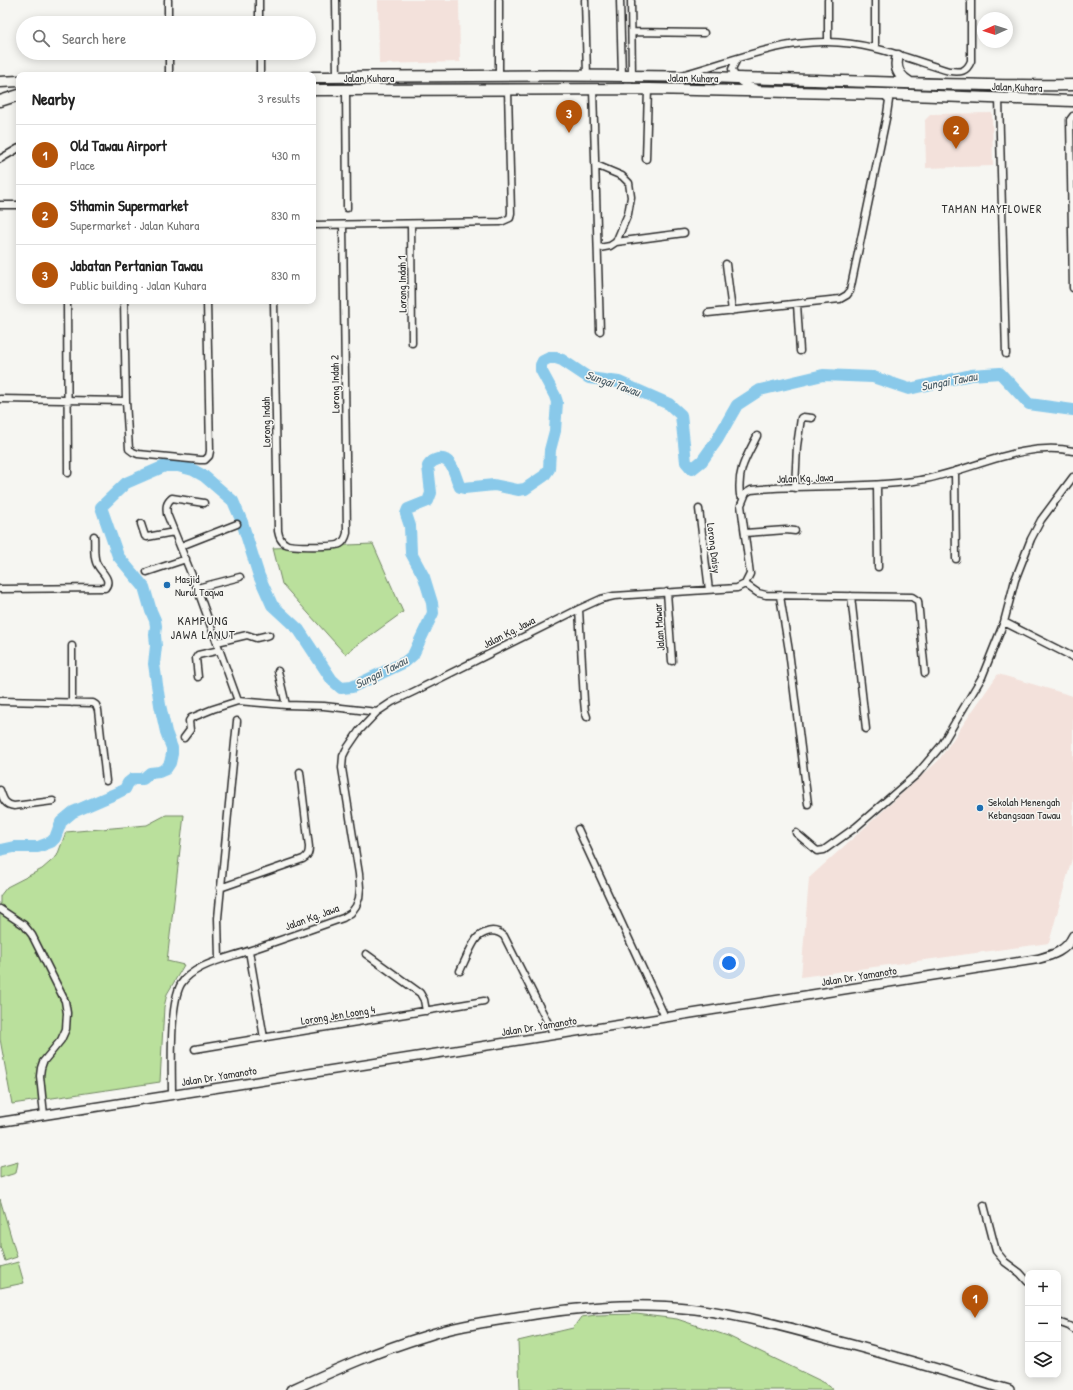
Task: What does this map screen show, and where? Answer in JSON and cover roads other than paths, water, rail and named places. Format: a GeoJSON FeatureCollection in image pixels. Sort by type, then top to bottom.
{"type":"FeatureCollection","features":[{"type":"Feature","properties":{"kind":"main road"},"geometry":{"type":"LineString","coordinates":[[898,56],[896,67],[902,78],[909,82]]}},
{"type":"Feature","properties":{"kind":"main road","name":"Jalan Kuhara"},"geometry":{"type":"LineString","coordinates":[[316,77],[627,76],[909,82],[969,85],[1073,85]]}},
{"type":"Feature","properties":{"kind":"main road"},"geometry":{"type":"LineString","coordinates":[[0,82],[16,81]]}},
{"type":"Feature","properties":{"kind":"main road"},"geometry":{"type":"LineString","coordinates":[[1049,86],[1053,90],[1073,91]]}},
{"type":"Feature","properties":{"kind":"main road","name":"Jalan Kuhara"},"geometry":{"type":"LineString","coordinates":[[316,90],[648,89],[1073,100]]}},
{"type":"Feature","properties":{"kind":"main road"},"geometry":{"type":"LineString","coordinates":[[0,94],[16,94]]}},
{"type":"Feature","properties":{"kind":"main road"},"geometry":{"type":"LineString","coordinates":[[0,101],[16,95]]}},
{"type":"Feature","properties":{"kind":"main road"},"geometry":{"type":"LineString","coordinates":[[291,1390],[336,1370],[426,1335],[476,1323],[542,1313],[604,1306],[694,1309],[755,1320],[839,1341],[1009,1390]]}},
{"type":"Feature","properties":{"kind":"street"},"geometry":{"type":"LineString","coordinates":[[168,0],[168,16]]}},
{"type":"Feature","properties":{"kind":"street"},"geometry":{"type":"LineString","coordinates":[[259,0],[259,16]]}},
{"type":"Feature","properties":{"kind":"street"},"geometry":{"type":"LineString","coordinates":[[336,0],[337,77]]}},
{"type":"Feature","properties":{"kind":"street"},"geometry":{"type":"LineString","coordinates":[[499,0],[500,77]]}},
{"type":"Feature","properties":{"kind":"street"},"geometry":{"type":"LineString","coordinates":[[585,0],[587,76]]}},
{"type":"Feature","properties":{"kind":"street"},"geometry":{"type":"LineString","coordinates":[[620,0],[627,76]]}},
{"type":"Feature","properties":{"kind":"street"},"geometry":{"type":"LineString","coordinates":[[627,76],[632,32],[631,0]]}},
{"type":"Feature","properties":{"kind":"street"},"geometry":{"type":"LineString","coordinates":[[828,0],[828,42]]}},
{"type":"Feature","properties":{"kind":"street"},"geometry":{"type":"LineString","coordinates":[[875,0],[875,48]]}},
{"type":"Feature","properties":{"kind":"street"},"geometry":{"type":"LineString","coordinates":[[675,77],[788,45],[828,42],[855,44],[875,48],[948,71],[964,71],[969,67],[971,61],[971,0]]}},
{"type":"Feature","properties":{"kind":"street"},"geometry":{"type":"LineString","coordinates":[[632,32],[704,33]]}},
{"type":"Feature","properties":{"kind":"street"},"geometry":{"type":"LineString","coordinates":[[737,59],[732,69],[736,78],[742,84],[770,91]]}},
{"type":"Feature","properties":{"kind":"street"},"geometry":{"type":"LineString","coordinates":[[169,60],[169,72]]}},
{"type":"Feature","properties":{"kind":"street"},"geometry":{"type":"LineString","coordinates":[[260,60],[260,72]]}},
{"type":"Feature","properties":{"kind":"street"},"geometry":{"type":"LineString","coordinates":[[593,89],[599,248],[600,331]]}},
{"type":"Feature","properties":{"kind":"street"},"geometry":{"type":"LineString","coordinates":[[646,159],[648,89]]}},
{"type":"Feature","properties":{"kind":"street"},"geometry":{"type":"LineString","coordinates":[[346,90],[347,208]]}},
{"type":"Feature","properties":{"kind":"street"},"geometry":{"type":"LineString","coordinates":[[316,225],[502,222],[510,218],[508,90]]}},
{"type":"Feature","properties":{"kind":"street"},"geometry":{"type":"LineString","coordinates":[[708,313],[840,299],[847,295],[850,291],[888,114],[889,100],[883,94]]}},
{"type":"Feature","properties":{"kind":"street"},"geometry":{"type":"LineString","coordinates":[[999,99],[1006,354]]}},
{"type":"Feature","properties":{"kind":"street"},"geometry":{"type":"LineString","coordinates":[[1073,116],[1070,120],[1072,135],[1073,288]]}},
{"type":"Feature","properties":{"kind":"street"},"geometry":{"type":"LineString","coordinates":[[0,159],[16,150]]}},
{"type":"Feature","properties":{"kind":"street"},"geometry":{"type":"LineString","coordinates":[[596,165],[622,176],[629,183],[631,198],[628,214],[616,242]]}},
{"type":"Feature","properties":{"kind":"street"},"geometry":{"type":"LineString","coordinates":[[0,205],[16,205]]}},
{"type":"Feature","properties":{"kind":"street","name":"Lorong Indah 1"},"geometry":{"type":"LineString","coordinates":[[411,224],[412,343]]}},
{"type":"Feature","properties":{"kind":"street","name":"Lorong Indah 2"},"geometry":{"type":"LineString","coordinates":[[283,542],[287,545],[294,546],[336,545],[344,542],[347,533],[343,225]]}},
{"type":"Feature","properties":{"kind":"street"},"geometry":{"type":"LineString","coordinates":[[599,248],[610,246],[616,242],[684,233]]}},
{"type":"Feature","properties":{"kind":"street"},"geometry":{"type":"LineString","coordinates":[[726,264],[732,311]]}},
{"type":"Feature","properties":{"kind":"street"},"geometry":{"type":"LineString","coordinates":[[67,304],[68,473]]}},
{"type":"Feature","properties":{"kind":"street"},"geometry":{"type":"LineString","coordinates":[[124,304],[128,445],[133,452],[200,460],[205,460],[209,456],[207,304]]}},
{"type":"Feature","properties":{"kind":"street","name":"Lorong Indah"},"geometry":{"type":"LineString","coordinates":[[274,304],[278,531],[283,542]]}},
{"type":"Feature","properties":{"kind":"street"},"geometry":{"type":"LineString","coordinates":[[797,304],[800,351]]}},
{"type":"Feature","properties":{"kind":"street"},"geometry":{"type":"LineString","coordinates":[[0,399],[126,401]]}},
{"type":"Feature","properties":{"kind":"street"},"geometry":{"type":"LineString","coordinates":[[795,488],[796,446],[801,418],[812,418]]}},
{"type":"Feature","properties":{"kind":"street"},"geometry":{"type":"LineString","coordinates":[[757,436],[741,469],[739,485],[740,495],[743,497],[741,505],[750,574],[745,584],[758,593],[766,595],[912,596],[918,600],[925,673]]}},
{"type":"Feature","properties":{"kind":"street","name":"Jalan Kg. Jawa"},"geometry":{"type":"LineString","coordinates":[[743,497],[751,490],[877,485],[929,478],[979,463],[1036,450],[1051,449],[1073,451]]}},
{"type":"Feature","properties":{"kind":"street"},"geometry":{"type":"LineString","coordinates":[[955,471],[956,559]]}},
{"type":"Feature","properties":{"kind":"street"},"geometry":{"type":"LineString","coordinates":[[796,834],[817,851],[824,850],[856,827],[917,774],[941,746],[982,677],[1004,622],[1015,580],[1031,539],[1041,520],[1073,477]]}},
{"type":"Feature","properties":{"kind":"street"},"geometry":{"type":"LineString","coordinates":[[877,485],[878,566]]}},
{"type":"Feature","properties":{"kind":"street"},"geometry":{"type":"LineString","coordinates":[[204,503],[172,498],[168,501],[166,508],[167,514],[186,559],[238,701]]}},
{"type":"Feature","properties":{"kind":"street","name":"Lorong Daisy"},"geometry":{"type":"LineString","coordinates":[[699,509],[709,590]]}},
{"type":"Feature","properties":{"kind":"street"},"geometry":{"type":"LineString","coordinates":[[141,524],[145,536],[147,537],[174,532]]}},
{"type":"Feature","properties":{"kind":"street"},"geometry":{"type":"LineString","coordinates":[[181,546],[237,524]]}},
{"type":"Feature","properties":{"kind":"street"},"geometry":{"type":"LineString","coordinates":[[745,533],[786,530],[796,531]]}},
{"type":"Feature","properties":{"kind":"street"},"geometry":{"type":"LineString","coordinates":[[0,589],[105,588],[107,585],[107,578],[96,562],[94,536]]}},
{"type":"Feature","properties":{"kind":"street"},"geometry":{"type":"LineString","coordinates":[[147,572],[186,559]]}},
{"type":"Feature","properties":{"kind":"street"},"geometry":{"type":"LineString","coordinates":[[197,588],[240,577]]}},
{"type":"Feature","properties":{"kind":"street","name":"Jalan Kg. Jawa"},"geometry":{"type":"LineString","coordinates":[[172,1095],[173,1028],[176,999],[178,991],[186,977],[219,959],[249,951],[343,918],[351,913],[356,906],[359,898],[359,874],[342,768],[343,756],[351,742],[377,712],[392,702],[601,599],[614,596],[737,588],[745,584]]}},
{"type":"Feature","properties":{"kind":"street","name":"Jalan Mawar"},"geometry":{"type":"LineString","coordinates":[[667,592],[672,661]]}},
{"type":"Feature","properties":{"kind":"street"},"geometry":{"type":"LineString","coordinates":[[780,596],[789,651],[808,804]]}},
{"type":"Feature","properties":{"kind":"street"},"geometry":{"type":"LineString","coordinates":[[851,596],[866,730]]}},
{"type":"Feature","properties":{"kind":"street"},"geometry":{"type":"LineString","coordinates":[[579,609],[585,706],[587,716]]}},
{"type":"Feature","properties":{"kind":"street"},"geometry":{"type":"LineString","coordinates":[[1004,622],[1073,657]]}},
{"type":"Feature","properties":{"kind":"street"},"geometry":{"type":"LineString","coordinates":[[217,642],[247,635],[256,638],[269,635]]}},
{"type":"Feature","properties":{"kind":"street"},"geometry":{"type":"LineString","coordinates":[[72,646],[72,702]]}},
{"type":"Feature","properties":{"kind":"street"},"geometry":{"type":"LineString","coordinates":[[198,677],[196,658],[198,655],[220,650]]}},
{"type":"Feature","properties":{"kind":"street"},"geometry":{"type":"LineString","coordinates":[[278,671],[286,705]]}},
{"type":"Feature","properties":{"kind":"street"},"geometry":{"type":"LineString","coordinates":[[0,701],[72,702],[96,705],[98,710],[106,781]]}},
{"type":"Feature","properties":{"kind":"street"},"geometry":{"type":"LineString","coordinates":[[184,738],[190,730],[189,721],[191,718],[238,701],[286,705],[324,706],[377,712]]}},
{"type":"Feature","properties":{"kind":"street"},"geometry":{"type":"LineString","coordinates":[[219,959],[218,918],[220,888],[237,721]]}},
{"type":"Feature","properties":{"kind":"street"},"geometry":{"type":"LineString","coordinates":[[220,888],[303,860],[307,857],[309,847],[300,772]]}},
{"type":"Feature","properties":{"kind":"street"},"geometry":{"type":"LineString","coordinates":[[0,790],[6,804],[14,806],[53,801]]}},
{"type":"Feature","properties":{"kind":"street"},"geometry":{"type":"LineString","coordinates":[[578,829],[665,1017]]}},
{"type":"Feature","properties":{"kind":"street"},"geometry":{"type":"LineString","coordinates":[[0,909],[24,925],[32,935],[65,1001],[67,1014],[66,1029],[61,1040],[43,1062],[41,1068],[40,1076],[44,1115]]}},
{"type":"Feature","properties":{"kind":"street"},"geometry":{"type":"LineString","coordinates":[[460,971],[478,937],[492,931],[499,931],[504,936],[554,1035]]}},
{"type":"Feature","properties":{"kind":"street","name":"Jalan Dr. Yamanoto"},"geometry":{"type":"LineString","coordinates":[[0,1122],[1038,959],[1059,953],[1066,947],[1073,936]]}},
{"type":"Feature","properties":{"kind":"street"},"geometry":{"type":"LineString","coordinates":[[249,951],[264,1038]]}},
{"type":"Feature","properties":{"kind":"street"},"geometry":{"type":"LineString","coordinates":[[366,954],[420,993],[424,1000],[426,1011]]}},
{"type":"Feature","properties":{"kind":"street","name":"Lorong Jen Loong 4"},"geometry":{"type":"LineString","coordinates":[[195,1049],[484,1001]]}},
{"type":"Feature","properties":{"kind":"street"},"geometry":{"type":"LineString","coordinates":[[984,1205],[996,1251],[1005,1262],[1025,1279]]}},
{"type":"Feature","properties":{"kind":"street"},"geometry":{"type":"LineString","coordinates":[[1061,1323],[1073,1329]]}},
{"type":"Feature","properties":{"kind":"waterway","name":"Sungai Tawau"},"geometry":{"type":"LineString","coordinates":[[0,850],[14,847],[38,847],[51,842],[55,838],[61,822],[73,812],[125,789],[128,783],[133,779],[143,779],[150,773],[159,772],[166,769],[170,763],[172,748],[166,732],[160,705],[154,664],[156,646],[155,620],[144,587],[118,556],[101,507],[126,483],[165,466],[178,466],[193,470],[204,476],[233,501],[242,522],[259,576],[272,605],[299,630],[332,680],[341,688],[352,687],[405,662],[413,655],[433,613],[432,603],[424,577],[411,553],[410,526],[406,514],[408,509],[428,501],[431,493],[428,466],[430,463],[438,459],[447,461],[453,468],[460,487],[464,488],[494,485],[518,490],[525,489],[544,476],[549,469],[550,450],[555,431],[557,402],[541,370],[543,361],[549,358],[562,360],[589,378],[619,382],[669,404],[681,415],[686,462],[692,469],[702,461],[717,440],[737,405],[760,390],[823,375],[873,377],[909,389],[971,375],[1000,373],[1029,404],[1073,410]]}},
{"type":"Feature","properties":{"kind":"place","name":"Jabatan Pertanian Tawau"},"geometry":{"type":"Point","coordinates":[569,133]}},
{"type":"Feature","properties":{"kind":"place","name":"Sthamin Supermarket"},"geometry":{"type":"Point","coordinates":[956,149]}},
{"type":"Feature","properties":{"kind":"place","name":"Masjid Nurul Taqwa"},"geometry":{"type":"Point","coordinates":[167,585]}},
{"type":"Feature","properties":{"kind":"place","name":"Sekolah Menengah Kebangsaan Tawau"},"geometry":{"type":"Point","coordinates":[980,808]}},
{"type":"Feature","properties":{"kind":"place","name":"Old Tawau Airport"},"geometry":{"type":"Point","coordinates":[975,1318]}},
{"type":"Feature","properties":{"kind":"district","name":"TAMAN MAYFLOWER"},"geometry":{"type":"Point","coordinates":[992,208]}},
{"type":"Feature","properties":{"kind":"district","name":"KAMPUNG JAWA LANUT"},"geometry":{"type":"Point","coordinates":[203,627]}}]}
